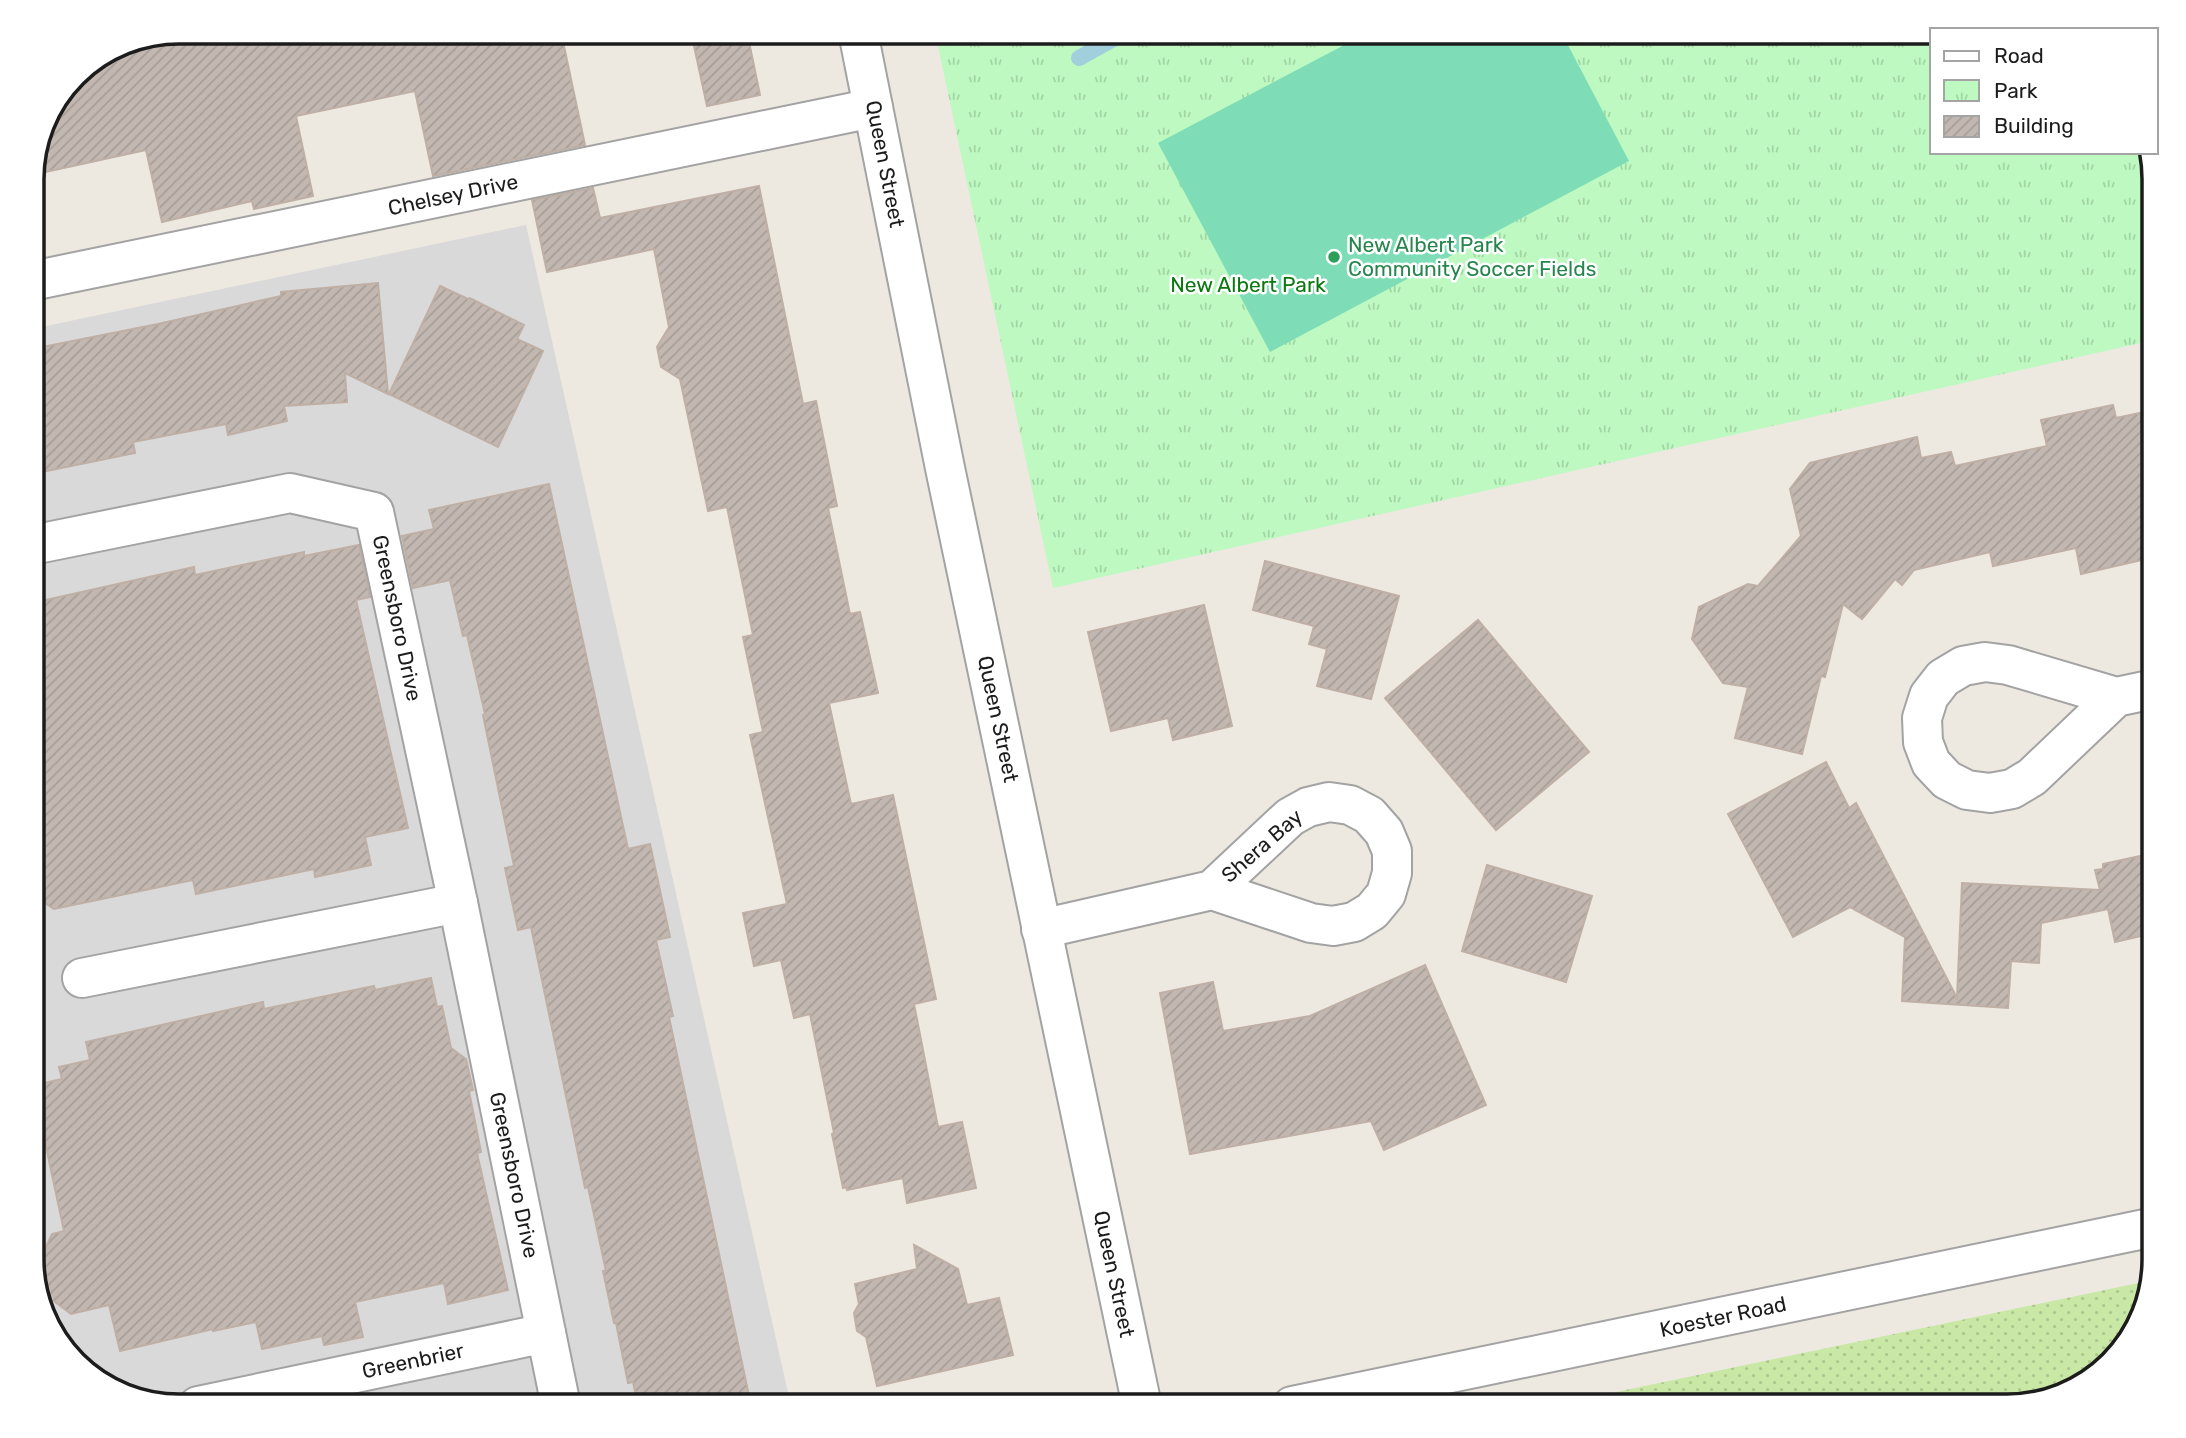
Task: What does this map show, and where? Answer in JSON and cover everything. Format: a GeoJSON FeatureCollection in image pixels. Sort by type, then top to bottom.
{"type":"FeatureCollection","features":[{"type":"Feature","properties":{"kind":"street","name":"Queen Street"},"geometry":{"type":"LineString","coordinates":[[860,44],[945,468],[1139,1394]]}},
{"type":"Feature","properties":{"kind":"street","name":"Chelsey Drive"},"geometry":{"type":"LineString","coordinates":[[44,279],[873,108]]}},
{"type":"Feature","properties":{"kind":"street","name":"Greensboro Drive"},"geometry":{"type":"LineString","coordinates":[[44,543],[290,493],[374,512],[458,903],[559,1394]]}},
{"type":"Feature","properties":{"kind":"street"},"geometry":{"type":"LineString","coordinates":[[2116,697],[2032,777],[2012,789],[1990,793],[1967,790],[1947,780],[1931,763],[1923,742],[1922,718],[1929,696],[1943,678],[1963,666],[1985,662],[2008,665],[2116,697],[2142,692]]}},
{"type":"Feature","properties":{"kind":"street","name":"Shera Bay"},"geometry":{"type":"LineString","coordinates":[[1041,929],[1212,890]]}},
{"type":"Feature","properties":{"kind":"street"},"geometry":{"type":"LineString","coordinates":[[82,978],[458,903]]}},
{"type":"Feature","properties":{"kind":"street","name":"Koester Road"},"geometry":{"type":"LineString","coordinates":[[1350,1394],[2142,1229]]}},
{"type":"Feature","properties":{"kind":"street","name":"Greenbrier"},"geometry":{"type":"LineString","coordinates":[[254,1394],[546,1332]]}},
{"type":"Feature","properties":{"kind":"shaded area"},"geometry":{"type":"Polygon","coordinates":[[[526,225],[788,1394],[161,1393],[144,1390],[111,1376],[77,1348],[62,1327],[48,1294],[44,1268],[44,326],[526,225]]]}},
{"type":"Feature","properties":{"kind":"green space","name":"New Albert Park"},"geometry":{"type":"Polygon","coordinates":[[[938,44],[1930,44],[1930,154],[2140,154],[2142,343],[1053,588],[938,44]]]}},
{"type":"Feature","properties":{"kind":"green space","name":"New Albert Park Community Soccer Fields"},"geometry":{"type":"Polygon","coordinates":[[[1346,44],[1567,44],[1629,161],[1270,352],[1158,143],[1346,44]]]}},
{"type":"Feature","properties":{"kind":"green space"},"geometry":{"type":"Polygon","coordinates":[[[2140,1283],[2128,1319],[2109,1348],[2096,1361],[2067,1380],[2034,1392],[1607,1394],[2140,1283]]]}},
{"type":"Feature","properties":{"kind":"building"},"geometry":{"type":"Polygon","coordinates":[[[179,44],[564,44],[585,145],[433,176],[415,91],[296,116],[313,196],[254,209],[252,201],[162,222],[146,150],[44,172],[46,152],[54,127],[83,83],[111,62],[127,54],[152,46],[179,44]]]}},
{"type":"Feature","properties":{"kind":"building"},"geometry":{"type":"Polygon","coordinates":[[[694,44],[749,44],[760,95],[707,106],[694,44]]]}},
{"type":"Feature","properties":{"kind":"building"},"geometry":{"type":"Polygon","coordinates":[[[759,186],[803,404],[816,401],[837,506],[828,508],[850,614],[860,612],[878,693],[829,703],[851,804],[893,795],[936,999],[914,1004],[938,1127],[962,1122],[976,1188],[907,1203],[903,1178],[847,1190],[846,1187],[843,1188],[810,1014],[794,1018],[781,960],[754,966],[743,913],[787,904],[750,735],[763,732],[743,637],[753,635],[727,507],[708,511],[680,379],[661,367],[657,347],[669,327],[654,249],[547,272],[532,200],[593,188],[600,218],[759,186]]]}},
{"type":"Feature","properties":{"kind":"building"},"geometry":{"type":"Polygon","coordinates":[[[378,283],[388,394],[345,373],[347,402],[284,406],[287,421],[228,435],[226,424],[133,442],[135,453],[44,472],[44,347],[281,296],[281,292],[378,283]]]}},
{"type":"Feature","properties":{"kind":"building"},"geometry":{"type":"Polygon","coordinates":[[[440,286],[524,325],[517,339],[543,351],[498,447],[389,394],[440,286]]]}},
{"type":"Feature","properties":{"kind":"building"},"geometry":{"type":"Polygon","coordinates":[[[2113,405],[2116,418],[2142,413],[2142,560],[2081,574],[2076,548],[1993,566],[1990,552],[1914,570],[1902,585],[1895,579],[1862,619],[1843,604],[1825,677],[1821,676],[1802,754],[1735,738],[1748,687],[1723,683],[1692,639],[1699,607],[1748,584],[1758,586],[1801,536],[1790,489],[1810,463],[1917,437],[1921,458],[1951,452],[1955,466],[2047,446],[2041,420],[2113,405]]]}},
{"type":"Feature","properties":{"kind":"building"},"geometry":{"type":"Polygon","coordinates":[[[549,484],[628,849],[650,844],[670,937],[656,940],[673,1016],[669,1017],[749,1394],[636,1394],[633,1382],[628,1383],[531,927],[518,930],[505,868],[514,866],[467,635],[463,636],[450,580],[413,588],[402,536],[434,529],[429,510],[549,484]]]}},
{"type":"Feature","properties":{"kind":"building"},"geometry":{"type":"Polygon","coordinates":[[[359,545],[370,597],[356,600],[408,828],[365,837],[371,865],[315,877],[314,869],[196,894],[193,880],[54,909],[44,903],[44,600],[194,567],[195,575],[304,552],[304,556],[359,545]]]}},
{"type":"Feature","properties":{"kind":"building"},"geometry":{"type":"Polygon","coordinates":[[[1265,561],[1399,596],[1371,699],[1317,686],[1327,649],[1309,644],[1314,626],[1253,610],[1265,561]]]}},
{"type":"Feature","properties":{"kind":"building"},"geometry":{"type":"Polygon","coordinates":[[[1204,605],[1232,726],[1173,740],[1168,718],[1111,731],[1088,632],[1204,605]]]}},
{"type":"Feature","properties":{"kind":"building"},"geometry":{"type":"Polygon","coordinates":[[[1478,620],[1589,752],[1496,830],[1385,698],[1478,620]]]}},
{"type":"Feature","properties":{"kind":"building"},"geometry":{"type":"Polygon","coordinates":[[[1826,762],[1849,808],[1856,803],[1957,998],[1962,883],[2100,890],[2095,870],[2103,869],[2103,864],[2142,856],[2142,936],[2115,942],[2108,909],[2041,923],[2039,963],[2011,961],[2008,1008],[1902,1001],[1905,937],[1850,907],[1793,937],[1728,814],[1826,762]]]}},
{"type":"Feature","properties":{"kind":"building"},"geometry":{"type":"Polygon","coordinates":[[[1487,865],[1592,896],[1566,982],[1462,951],[1487,865]]]}},
{"type":"Feature","properties":{"kind":"building"},"geometry":{"type":"Polygon","coordinates":[[[1425,965],[1486,1105],[1384,1150],[1371,1121],[1190,1154],[1160,993],[1213,982],[1223,1031],[1310,1016],[1425,965]]]}},
{"type":"Feature","properties":{"kind":"building"},"geometry":{"type":"Polygon","coordinates":[[[431,978],[437,1007],[442,1006],[451,1048],[466,1059],[473,1090],[469,1091],[481,1152],[477,1153],[508,1290],[448,1304],[444,1283],[355,1302],[363,1337],[324,1345],[322,1336],[262,1349],[256,1322],[213,1329],[120,1351],[109,1305],[71,1314],[49,1298],[44,1251],[52,1234],[64,1231],[44,1137],[44,1083],[62,1079],[59,1067],[90,1060],[86,1042],[263,1002],[264,1009],[374,986],[375,990],[431,978]]]}},
{"type":"Feature","properties":{"kind":"building"},"geometry":{"type":"Polygon","coordinates":[[[914,1245],[958,1269],[967,1305],[999,1298],[1013,1355],[877,1386],[866,1337],[857,1331],[854,1313],[859,1304],[855,1284],[917,1269],[914,1245]]]}},
{"type":"Feature","properties":{"kind":"waterway"},"geometry":{"type":"LineString","coordinates":[[1079,58],[1104,44]]}},
{"type":"Feature","properties":{"kind":"place","name":"New Albert Park Community Soccer Fields"},"geometry":{"type":"Point","coordinates":[1334,257]}}]}
